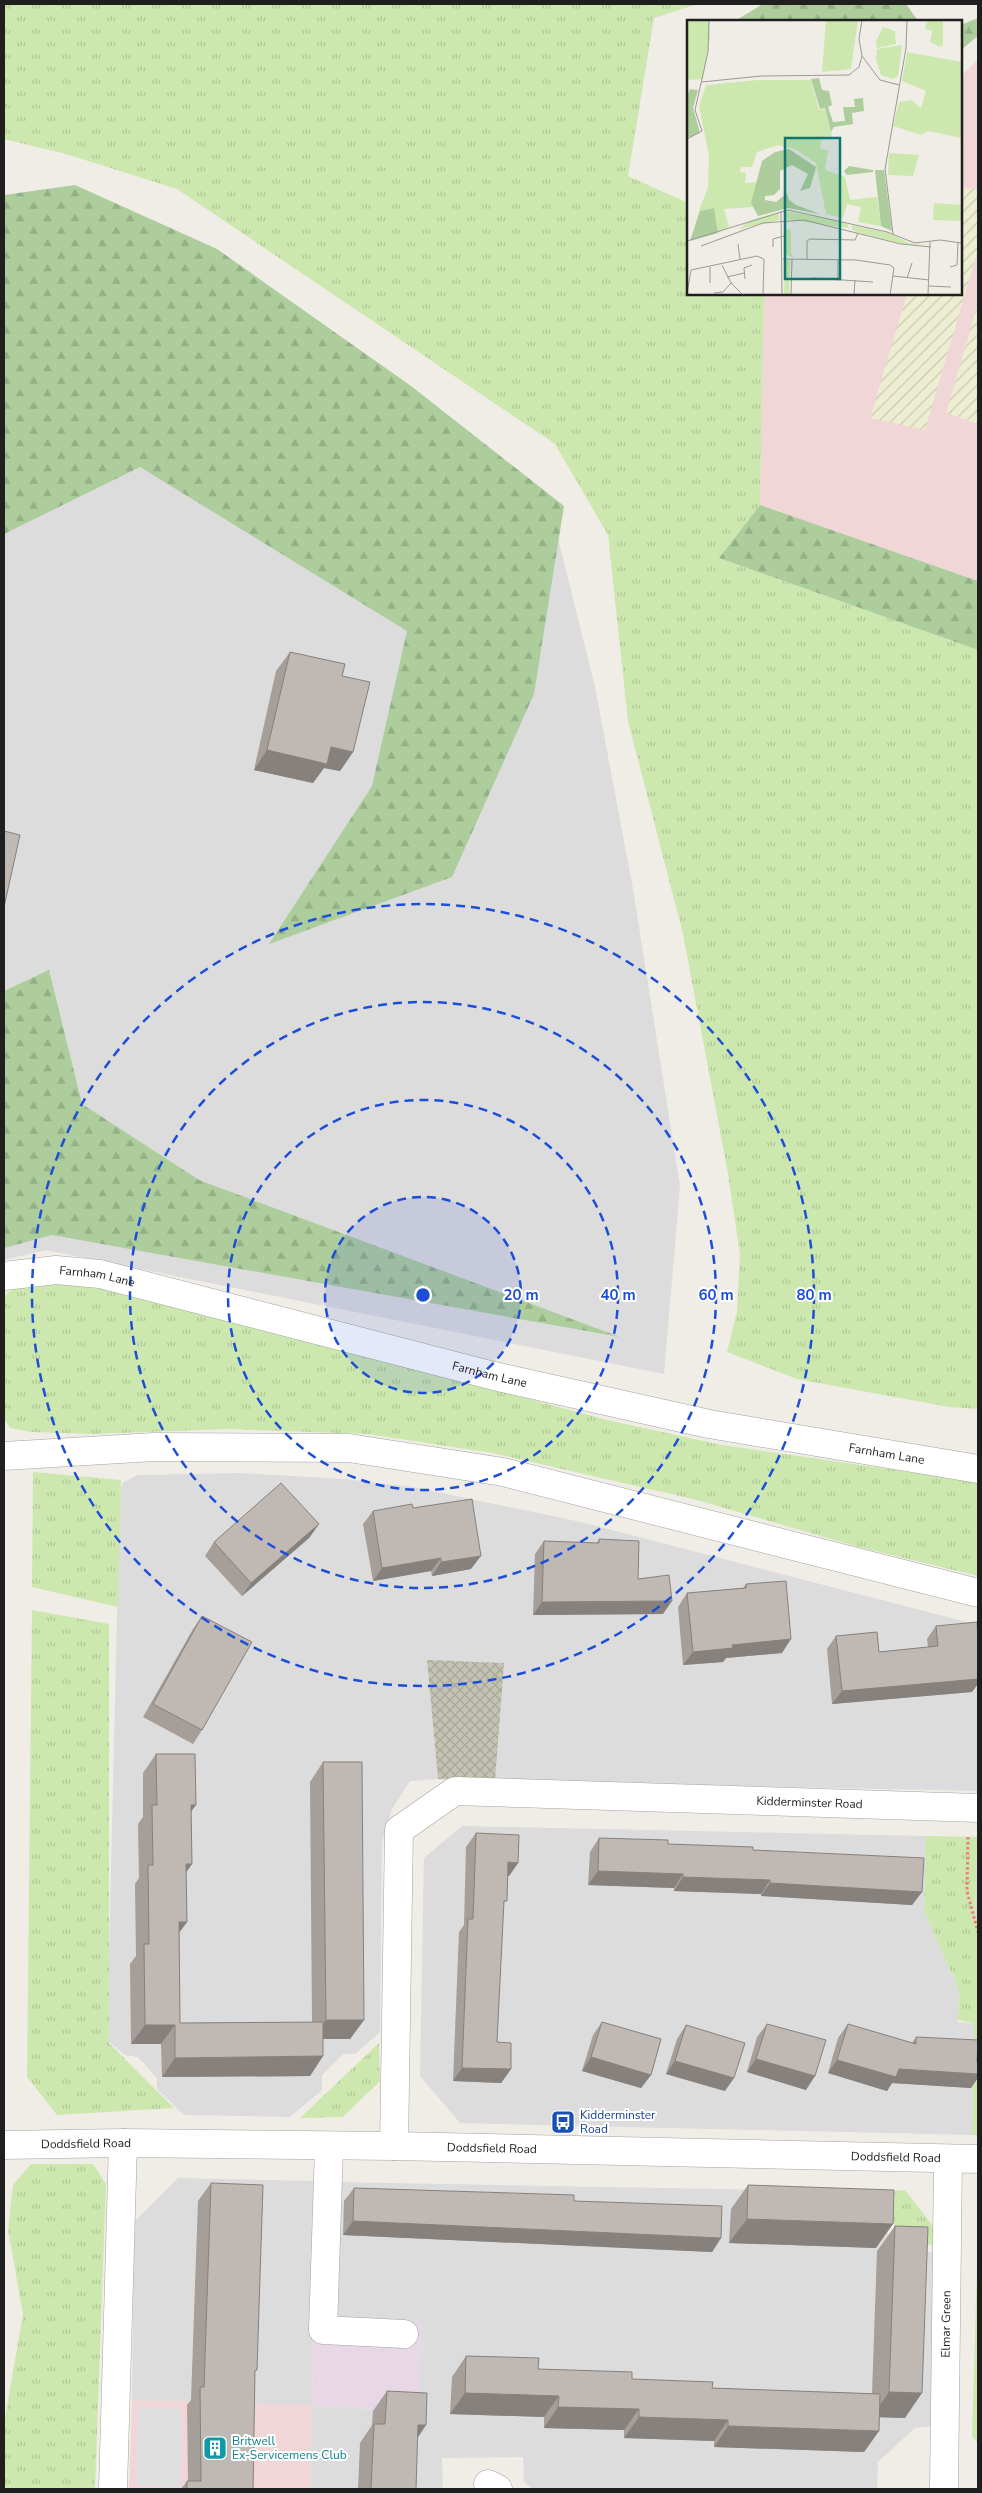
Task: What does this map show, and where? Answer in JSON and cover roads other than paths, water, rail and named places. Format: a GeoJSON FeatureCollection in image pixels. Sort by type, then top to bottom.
{"type":"FeatureCollection","features":[{"type":"Feature","properties":{"kind":"street","name":"Farnham Lane"},"geometry":{"type":"LineString","coordinates":[[4,1276],[56,1270],[100,1274],[494,1376],[668,1415],[709,1424],[978,1469]]}},
{"type":"Feature","properties":{"kind":"street"},"geometry":{"type":"LineString","coordinates":[[4,1456],[154,1447],[349,1448],[503,1472],[978,1594]]}},
{"type":"Feature","properties":{"kind":"street","name":"Kidderminster Road"},"geometry":{"type":"LineString","coordinates":[[394,2146],[399,1830],[455,1791],[974,1808]]}},
{"type":"Feature","properties":{"kind":"street"},"geometry":{"type":"LineString","coordinates":[[113,2489],[123,2143]]}},
{"type":"Feature","properties":{"kind":"street","name":"Doddsfield Road"},"geometry":{"type":"LineString","coordinates":[[4,2145],[123,2143],[329,2147],[394,2146],[978,2159]]}},
{"type":"Feature","properties":{"kind":"street"},"geometry":{"type":"LineString","coordinates":[[329,2147],[323,2330],[404,2334]]}},
{"type":"Feature","properties":{"kind":"street","name":"Elmar Green"},"geometry":{"type":"LineString","coordinates":[[944,2489],[948,2159]]}},
{"type":"Feature","properties":{"kind":"place","name":"Kidderminster Road"},"geometry":{"type":"Point","coordinates":[563,2122]}},
{"type":"Feature","properties":{"kind":"place","name":"Britwell Ex-Servicemens Club"},"geometry":{"type":"Point","coordinates":[215,2448]}}]}
